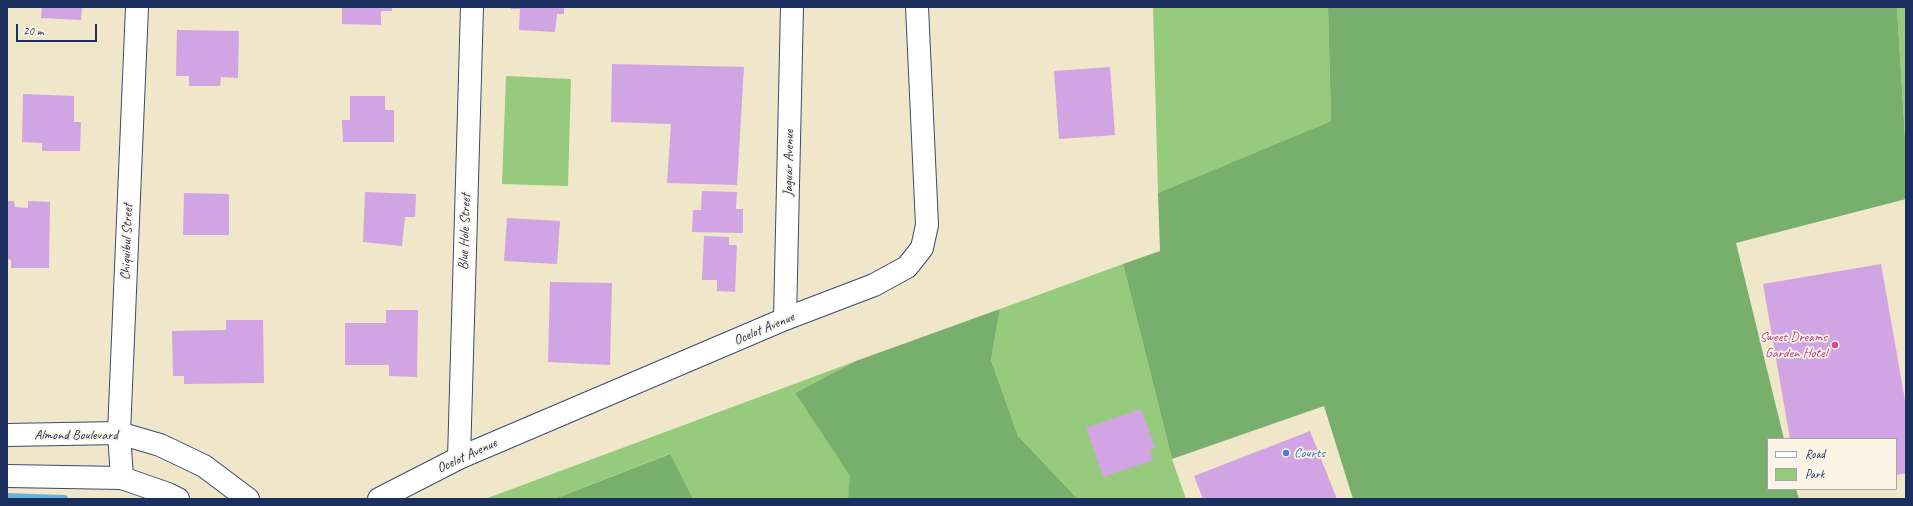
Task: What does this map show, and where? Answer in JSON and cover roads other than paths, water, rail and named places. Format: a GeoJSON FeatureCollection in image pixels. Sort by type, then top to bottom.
{"type":"FeatureCollection","features":[{"type":"Feature","properties":{"kind":"street","name":"Chiquibul Street"},"geometry":{"type":"LineString","coordinates":[[122,478],[119,433],[137,7]]}},
{"type":"Feature","properties":{"kind":"street","name":"Blue Hole Street"},"geometry":{"type":"LineString","coordinates":[[459,458],[472,7]]}},
{"type":"Feature","properties":{"kind":"street","name":"Jaguar Avenue"},"geometry":{"type":"LineString","coordinates":[[785,319],[792,7]]}},
{"type":"Feature","properties":{"kind":"street","name":"Ocelot Avenue"},"geometry":{"type":"LineString","coordinates":[[379,499],[459,458],[785,319],[874,285],[907,267],[922,248],[927,225],[917,7]]}},
{"type":"Feature","properties":{"kind":"street","name":"Almond Boulevard"},"geometry":{"type":"LineString","coordinates":[[7,435],[119,433],[160,445],[204,466],[248,499]]}},
{"type":"Feature","properties":{"kind":"street"},"geometry":{"type":"LineString","coordinates":[[7,476],[122,478],[178,499]]}},
{"type":"Feature","properties":{"kind":"waterway"},"geometry":{"type":"LineString","coordinates":[[7,497],[64,499]]}},
{"type":"Feature","properties":{"kind":"place","name":"Sweet Dreams Garden Hotel"},"geometry":{"type":"Point","coordinates":[1835,345]}},
{"type":"Feature","properties":{"kind":"place","name":"Courts"},"geometry":{"type":"Point","coordinates":[1286,453]}}]}
